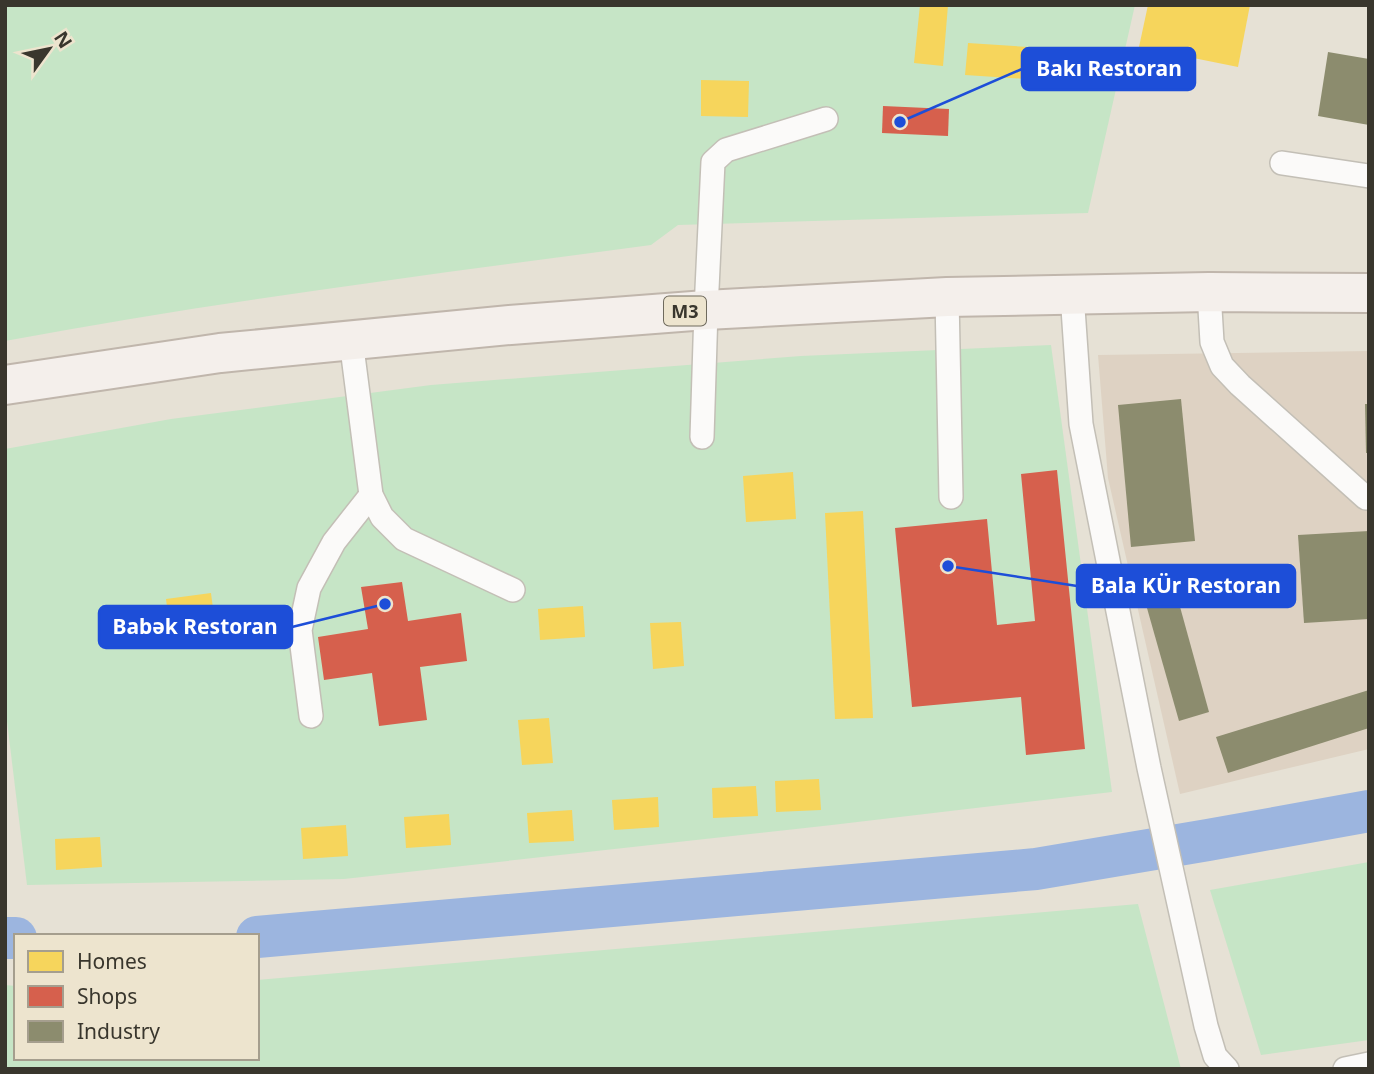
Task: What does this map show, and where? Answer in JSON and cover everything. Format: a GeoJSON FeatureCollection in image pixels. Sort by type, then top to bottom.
{"type":"FeatureCollection","features":[{"type":"Feature","properties":{"kind":"main road","name":"M3"},"geometry":{"type":"LineString","coordinates":[[5,385],[220,353],[510,325],[706,310],[947,297],[1209,292],[1369,293]]}},
{"type":"Feature","properties":{"kind":"lane"},"geometry":{"type":"LineString","coordinates":[[702,437],[713,162],[726,149],[826,119]]}},
{"type":"Feature","properties":{"kind":"lane"},"geometry":{"type":"LineString","coordinates":[[1282,163],[1369,176]]}},
{"type":"Feature","properties":{"kind":"lane"},"geometry":{"type":"LineString","coordinates":[[1209,292],[1212,342],[1222,366],[1366,498]]}},
{"type":"Feature","properties":{"kind":"lane"},"geometry":{"type":"LineString","coordinates":[[1072,294],[1081,424],[1149,768],[1206,1026],[1215,1056],[1227,1069]]}},
{"type":"Feature","properties":{"kind":"lane"},"geometry":{"type":"LineString","coordinates":[[947,297],[951,497]]}},
{"type":"Feature","properties":{"kind":"lane"},"geometry":{"type":"LineString","coordinates":[[351,340],[371,495],[382,517],[404,539],[513,590]]}},
{"type":"Feature","properties":{"kind":"lane"},"geometry":{"type":"LineString","coordinates":[[311,716],[300,630],[309,588],[334,542],[371,495]]}},
{"type":"Feature","properties":{"kind":"lane"},"geometry":{"type":"LineString","coordinates":[[1345,1069],[1369,1064]]}},
{"type":"Feature","properties":{"kind":"shaded area"},"geometry":{"type":"Polygon","coordinates":[[[1369,351],[1369,749],[1180,794],[1108,478],[1098,355],[1369,351]]]}},
{"type":"Feature","properties":{"kind":"green space"},"geometry":{"type":"Polygon","coordinates":[[[5,5],[1135,5],[1088,213],[678,225],[651,245],[246,301],[5,341],[5,5]]]}},
{"type":"Feature","properties":{"kind":"green space"},"geometry":{"type":"Polygon","coordinates":[[[1051,345],[1112,792],[344,879],[27,885],[5,705],[5,449],[171,419],[431,385],[801,356],[1051,345]]]}},
{"type":"Feature","properties":{"kind":"green space"},"geometry":{"type":"Polygon","coordinates":[[[1369,862],[1369,1040],[1261,1055],[1210,890],[1369,862]]]}},
{"type":"Feature","properties":{"kind":"green space"},"geometry":{"type":"Polygon","coordinates":[[[1138,904],[1181,1069],[5,1069],[5,985],[14,986],[14,1060],[259,1060],[259,980],[1138,904]]]}},
{"type":"Feature","properties":{"kind":"building: Homes"},"geometry":{"type":"Polygon","coordinates":[[[920,5],[948,5],[943,66],[914,63],[920,5]]]}},
{"type":"Feature","properties":{"kind":"building: Homes"},"geometry":{"type":"Polygon","coordinates":[[[1148,5],[1250,5],[1238,67],[1139,47],[1148,5]]]}},
{"type":"Feature","properties":{"kind":"building: Homes"},"geometry":{"type":"Polygon","coordinates":[[[968,43],[1028,47],[1026,79],[965,75],[968,43]]]}},
{"type":"Feature","properties":{"kind":"building: Homes"},"geometry":{"type":"Polygon","coordinates":[[[701,80],[749,81],[748,117],[701,116],[701,80]]]}},
{"type":"Feature","properties":{"kind":"building: Homes"},"geometry":{"type":"Polygon","coordinates":[[[793,472],[796,519],[746,522],[743,476],[793,472]]]}},
{"type":"Feature","properties":{"kind":"building: Homes"},"geometry":{"type":"Polygon","coordinates":[[[863,511],[873,718],[835,719],[825,513],[863,511]]]}},
{"type":"Feature","properties":{"kind":"building: Homes"},"geometry":{"type":"Polygon","coordinates":[[[211,593],[215,624],[170,630],[166,599],[211,593]]]}},
{"type":"Feature","properties":{"kind":"building: Homes"},"geometry":{"type":"Polygon","coordinates":[[[583,606],[585,637],[540,640],[538,609],[583,606]]]}},
{"type":"Feature","properties":{"kind":"building: Homes"},"geometry":{"type":"Polygon","coordinates":[[[681,622],[684,666],[653,669],[650,623],[681,622]]]}},
{"type":"Feature","properties":{"kind":"building: Homes"},"geometry":{"type":"Polygon","coordinates":[[[549,718],[553,763],[522,765],[518,720],[549,718]]]}},
{"type":"Feature","properties":{"kind":"building: Homes"},"geometry":{"type":"Polygon","coordinates":[[[819,779],[821,810],[776,812],[775,781],[819,779]]]}},
{"type":"Feature","properties":{"kind":"building: Homes"},"geometry":{"type":"Polygon","coordinates":[[[756,786],[758,816],[713,818],[712,788],[756,786]]]}},
{"type":"Feature","properties":{"kind":"building: Homes"},"geometry":{"type":"Polygon","coordinates":[[[658,797],[659,827],[614,830],[612,800],[658,797]]]}},
{"type":"Feature","properties":{"kind":"building: Homes"},"geometry":{"type":"Polygon","coordinates":[[[572,810],[574,841],[529,843],[527,813],[572,810]]]}},
{"type":"Feature","properties":{"kind":"building: Homes"},"geometry":{"type":"Polygon","coordinates":[[[449,814],[451,845],[406,848],[404,817],[449,814]]]}},
{"type":"Feature","properties":{"kind":"building: Homes"},"geometry":{"type":"Polygon","coordinates":[[[346,825],[348,856],[303,859],[301,828],[346,825]]]}},
{"type":"Feature","properties":{"kind":"building: Homes"},"geometry":{"type":"Polygon","coordinates":[[[100,837],[102,867],[56,870],[55,839],[100,837]]]}},
{"type":"Feature","properties":{"kind":"building: Shops"},"geometry":{"type":"Polygon","coordinates":[[[883,106],[949,109],[948,136],[882,133],[883,106]]]}},
{"type":"Feature","properties":{"kind":"building: Shops"},"geometry":{"type":"Polygon","coordinates":[[[1057,470],[1085,749],[1026,755],[1021,697],[912,707],[895,528],[987,519],[997,625],[1035,621],[1021,474],[1057,470]]]}},
{"type":"Feature","properties":{"kind":"building: Shops"},"geometry":{"type":"Polygon","coordinates":[[[402,582],[408,621],[461,613],[467,661],[420,667],[427,720],[379,726],[372,673],[324,680],[318,637],[368,629],[361,587],[402,582]]]}},
{"type":"Feature","properties":{"kind":"building: Industry"},"geometry":{"type":"Polygon","coordinates":[[[1328,52],[1369,59],[1369,125],[1318,116],[1328,52]]]}},
{"type":"Feature","properties":{"kind":"building: Industry"},"geometry":{"type":"Polygon","coordinates":[[[1181,399],[1195,541],[1131,547],[1118,405],[1181,399]]]}},
{"type":"Feature","properties":{"kind":"building: Industry"},"geometry":{"type":"Polygon","coordinates":[[[1365,404],[1369,404],[1369,453],[1366,453],[1365,404]]]}},
{"type":"Feature","properties":{"kind":"building: Industry"},"geometry":{"type":"Polygon","coordinates":[[[1369,531],[1369,619],[1304,623],[1298,535],[1369,531]]]}},
{"type":"Feature","properties":{"kind":"building: Industry"},"geometry":{"type":"Polygon","coordinates":[[[1174,585],[1209,712],[1179,721],[1143,594],[1174,585]]]}},
{"type":"Feature","properties":{"kind":"building: Industry"},"geometry":{"type":"Polygon","coordinates":[[[1369,690],[1369,728],[1228,773],[1216,737],[1369,690]]]}},
{"type":"Feature","properties":{"kind":"waterway"},"geometry":{"type":"LineString","coordinates":[[259,937],[1036,869],[1369,811]]}},
{"type":"Feature","properties":{"kind":"waterway"},"geometry":{"type":"LineString","coordinates":[[5,938],[14,938]]}},
{"type":"Feature","properties":{"kind":"place","name":"Bakı Restoran"},"geometry":{"type":"Point","coordinates":[900,122]}},
{"type":"Feature","properties":{"kind":"place","name":"Bala KÜr Restoran"},"geometry":{"type":"Point","coordinates":[948,566]}},
{"type":"Feature","properties":{"kind":"place","name":"Babək Restoran"},"geometry":{"type":"Point","coordinates":[385,604]}}]}
